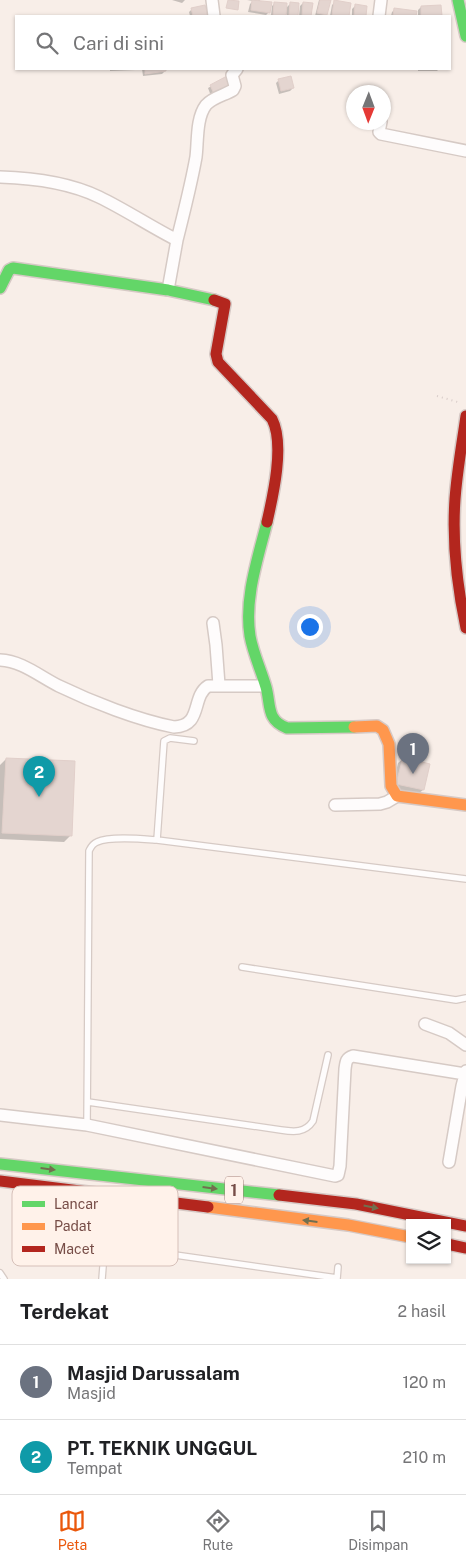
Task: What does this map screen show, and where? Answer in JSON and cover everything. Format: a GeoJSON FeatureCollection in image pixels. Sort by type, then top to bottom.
{"type":"FeatureCollection","features":[{"type":"Feature","properties":{"kind":"main road"},"geometry":{"type":"LineString","coordinates":[[458,0],[466,36]]}},
{"type":"Feature","properties":{"kind":"main road"},"geometry":{"type":"LineString","coordinates":[[0,288],[9,270],[13,268],[168,290],[211,299],[225,304],[216,354],[218,362],[272,419],[276,428],[278,464],[276,480],[254,574],[249,624],[252,649],[266,686],[270,714],[279,726],[287,728],[310,729],[377,726],[385,732],[390,754],[391,786],[397,796],[466,804]]}},
{"type":"Feature","properties":{"kind":"main road"},"geometry":{"type":"LineString","coordinates":[[466,416],[456,485],[455,518],[458,576],[466,628]]}},
{"type":"Feature","properties":{"kind":"main road","name":"1"},"geometry":{"type":"LineString","coordinates":[[0,1164],[356,1204],[466,1226]]}},
{"type":"Feature","properties":{"kind":"main road","name":"1"},"geometry":{"type":"LineString","coordinates":[[0,1181],[39,1186]]}},
{"type":"Feature","properties":{"kind":"main road","name":"1"},"geometry":{"type":"LineString","coordinates":[[178,1204],[348,1226],[406,1236]]}},
{"type":"Feature","properties":{"kind":"main road"},"geometry":{"type":"LineString","coordinates":[[451,1245],[466,1248]]}},
{"type":"Feature","properties":{"kind":"street"},"geometry":{"type":"LineString","coordinates":[[212,0],[214,15]]}},
{"type":"Feature","properties":{"kind":"street"},"geometry":{"type":"LineString","coordinates":[[379,15],[381,0]]}},
{"type":"Feature","properties":{"kind":"street"},"geometry":{"type":"LineString","coordinates":[[168,290],[196,156],[202,112],[209,102],[233,90],[235,86],[232,75],[236,70]]}},
{"type":"Feature","properties":{"kind":"street"},"geometry":{"type":"LineString","coordinates":[[380,130],[381,134],[466,151]]}},
{"type":"Feature","properties":{"kind":"street"},"geometry":{"type":"LineString","coordinates":[[0,177],[40,179],[81,190],[97,196],[178,240]]}},
{"type":"Feature","properties":{"kind":"street"},"geometry":{"type":"LineString","coordinates":[[213,623],[219,686]]}},
{"type":"Feature","properties":{"kind":"street"},"geometry":{"type":"LineString","coordinates":[[0,660],[17,663],[58,685],[111,708],[174,727],[181,727],[187,724],[196,710],[203,689],[208,686],[266,686]]}},
{"type":"Feature","properties":{"kind":"street"},"geometry":{"type":"LineString","coordinates":[[335,805],[380,804],[397,796]]}},
{"type":"Feature","properties":{"kind":"street"},"geometry":{"type":"LineString","coordinates":[[425,1024],[449,1034],[466,1045]]}},
{"type":"Feature","properties":{"kind":"street"},"geometry":{"type":"LineString","coordinates":[[0,1115],[87,1125],[335,1176],[338,1175],[340,1166],[346,1061],[348,1057],[353,1056],[466,1072],[449,1162]]}},
{"type":"Feature","properties":{"kind":"lane"},"geometry":{"type":"LineString","coordinates":[[157,840],[164,741],[170,738],[194,741]]}},
{"type":"Feature","properties":{"kind":"lane"},"geometry":{"type":"LineString","coordinates":[[87,1125],[90,851],[92,845],[107,839],[157,840],[466,879]]}},
{"type":"Feature","properties":{"kind":"lane"},"geometry":{"type":"LineString","coordinates":[[242,967],[456,1000],[466,998]]}},
{"type":"Feature","properties":{"kind":"lane"},"geometry":{"type":"LineString","coordinates":[[88,1102],[293,1132],[300,1131],[309,1127],[313,1121],[328,1055]]}},
{"type":"Feature","properties":{"kind":"lane"},"geometry":{"type":"LineString","coordinates":[[178,1256],[337,1279],[338,1267]]}},
{"type":"Feature","properties":{"kind":"lane"},"geometry":{"type":"LineString","coordinates":[[102,1279],[103,1266]]}},
{"type":"Feature","properties":{"kind":"lane"},"geometry":{"type":"LineString","coordinates":[[0,1273],[4,1279]]}},
{"type":"Feature","properties":{"kind":"path"},"geometry":{"type":"LineString","coordinates":[[437,396],[466,404]]}},
{"type":"Feature","properties":{"kind":"building"},"geometry":{"type":"Polygon","coordinates":[[[228,0],[239,1],[238,10],[226,8],[228,0]]]}},
{"type":"Feature","properties":{"kind":"building"},"geometry":{"type":"Polygon","coordinates":[[[252,0],[272,2],[270,13],[251,10],[252,0]]]}},
{"type":"Feature","properties":{"kind":"building"},"geometry":{"type":"Polygon","coordinates":[[[320,0],[331,0],[327,15],[317,13],[320,0]]]}},
{"type":"Feature","properties":{"kind":"building"},"geometry":{"type":"Polygon","coordinates":[[[334,0],[351,3],[349,15],[332,15],[334,0]]]}},
{"type":"Feature","properties":{"kind":"building"},"geometry":{"type":"Polygon","coordinates":[[[274,2],[287,3],[286,15],[273,15],[274,2]]]}},
{"type":"Feature","properties":{"kind":"building"},"geometry":{"type":"Polygon","coordinates":[[[290,2],[299,3],[298,15],[289,15],[290,2]]]}},
{"type":"Feature","properties":{"kind":"building"},"geometry":{"type":"Polygon","coordinates":[[[303,2],[313,3],[311,15],[302,15],[303,2]]]}},
{"type":"Feature","properties":{"kind":"building"},"geometry":{"type":"Polygon","coordinates":[[[355,4],[367,6],[366,15],[354,15],[355,4]]]}},
{"type":"Feature","properties":{"kind":"building"},"geometry":{"type":"Polygon","coordinates":[[[205,5],[208,15],[193,15],[191,8],[205,5]]]}},
{"type":"Feature","properties":{"kind":"building"},"geometry":{"type":"Polygon","coordinates":[[[441,5],[442,15],[421,15],[421,6],[441,5]]]}},
{"type":"Feature","properties":{"kind":"building"},"geometry":{"type":"Polygon","coordinates":[[[394,8],[417,11],[416,15],[393,15],[394,8]]]}},
{"type":"Feature","properties":{"kind":"building"},"geometry":{"type":"Polygon","coordinates":[[[145,70],[166,70],[166,71],[145,74],[145,70]]]}},
{"type":"Feature","properties":{"kind":"building"},"geometry":{"type":"Polygon","coordinates":[[[227,76],[232,85],[214,94],[210,85],[227,76]]]}},
{"type":"Feature","properties":{"kind":"building"},"geometry":{"type":"Polygon","coordinates":[[[291,76],[294,88],[281,91],[278,79],[291,76]]]}},
{"type":"Feature","properties":{"kind":"building"},"geometry":{"type":"Polygon","coordinates":[[[403,757],[430,764],[424,790],[396,784],[403,757]]]}},
{"type":"Feature","properties":{"kind":"building"},"geometry":{"type":"Polygon","coordinates":[[[6,758],[75,761],[72,836],[2,833],[6,758]]]}},
{"type":"Feature","properties":{"kind":"traffic: fast"},"geometry":{"type":"LineString","coordinates":[[458,0],[466,36]]}},
{"type":"Feature","properties":{"kind":"traffic: fast"},"geometry":{"type":"LineString","coordinates":[[0,288],[9,270],[13,268],[168,290],[214,300]]}},
{"type":"Feature","properties":{"kind":"traffic: fast"},"geometry":{"type":"LineString","coordinates":[[267,522],[250,593],[249,622],[251,642],[266,687],[272,716],[280,725],[287,728],[354,727]]}},
{"type":"Feature","properties":{"kind":"traffic: fast"},"geometry":{"type":"LineString","coordinates":[[0,1164],[279,1195]]}},
{"type":"Feature","properties":{"kind":"traffic: slow"},"geometry":{"type":"LineString","coordinates":[[354,727],[377,726],[383,730],[389,744],[391,786],[397,796],[466,805]]}},
{"type":"Feature","properties":{"kind":"traffic: slow"},"geometry":{"type":"LineString","coordinates":[[208,1207],[348,1225],[406,1236]]}},
{"type":"Feature","properties":{"kind":"traffic: jam"},"geometry":{"type":"LineString","coordinates":[[214,300],[225,304],[216,354],[218,362],[272,419],[276,430],[278,442],[277,470],[267,522]]}},
{"type":"Feature","properties":{"kind":"traffic: jam"},"geometry":{"type":"LineString","coordinates":[[466,416],[458,468],[454,515],[458,580],[466,628]]}},
{"type":"Feature","properties":{"kind":"traffic: jam"},"geometry":{"type":"LineString","coordinates":[[0,1181],[40,1186]]}},
{"type":"Feature","properties":{"kind":"traffic: jam"},"geometry":{"type":"LineString","coordinates":[[279,1195],[356,1204],[466,1226]]}},
{"type":"Feature","properties":{"kind":"traffic: jam"},"geometry":{"type":"LineString","coordinates":[[178,1203],[208,1207]]}},
{"type":"Feature","properties":{"kind":"traffic: jam"},"geometry":{"type":"LineString","coordinates":[[451,1245],[466,1248]]}},
{"type":"Feature","properties":{"kind":"place","name":"Masjid Darussalam"},"geometry":{"type":"Point","coordinates":[413,774]}},
{"type":"Feature","properties":{"kind":"place","name":"PT. TEKNIK UNGGUL"},"geometry":{"type":"Point","coordinates":[39,797]}}]}
